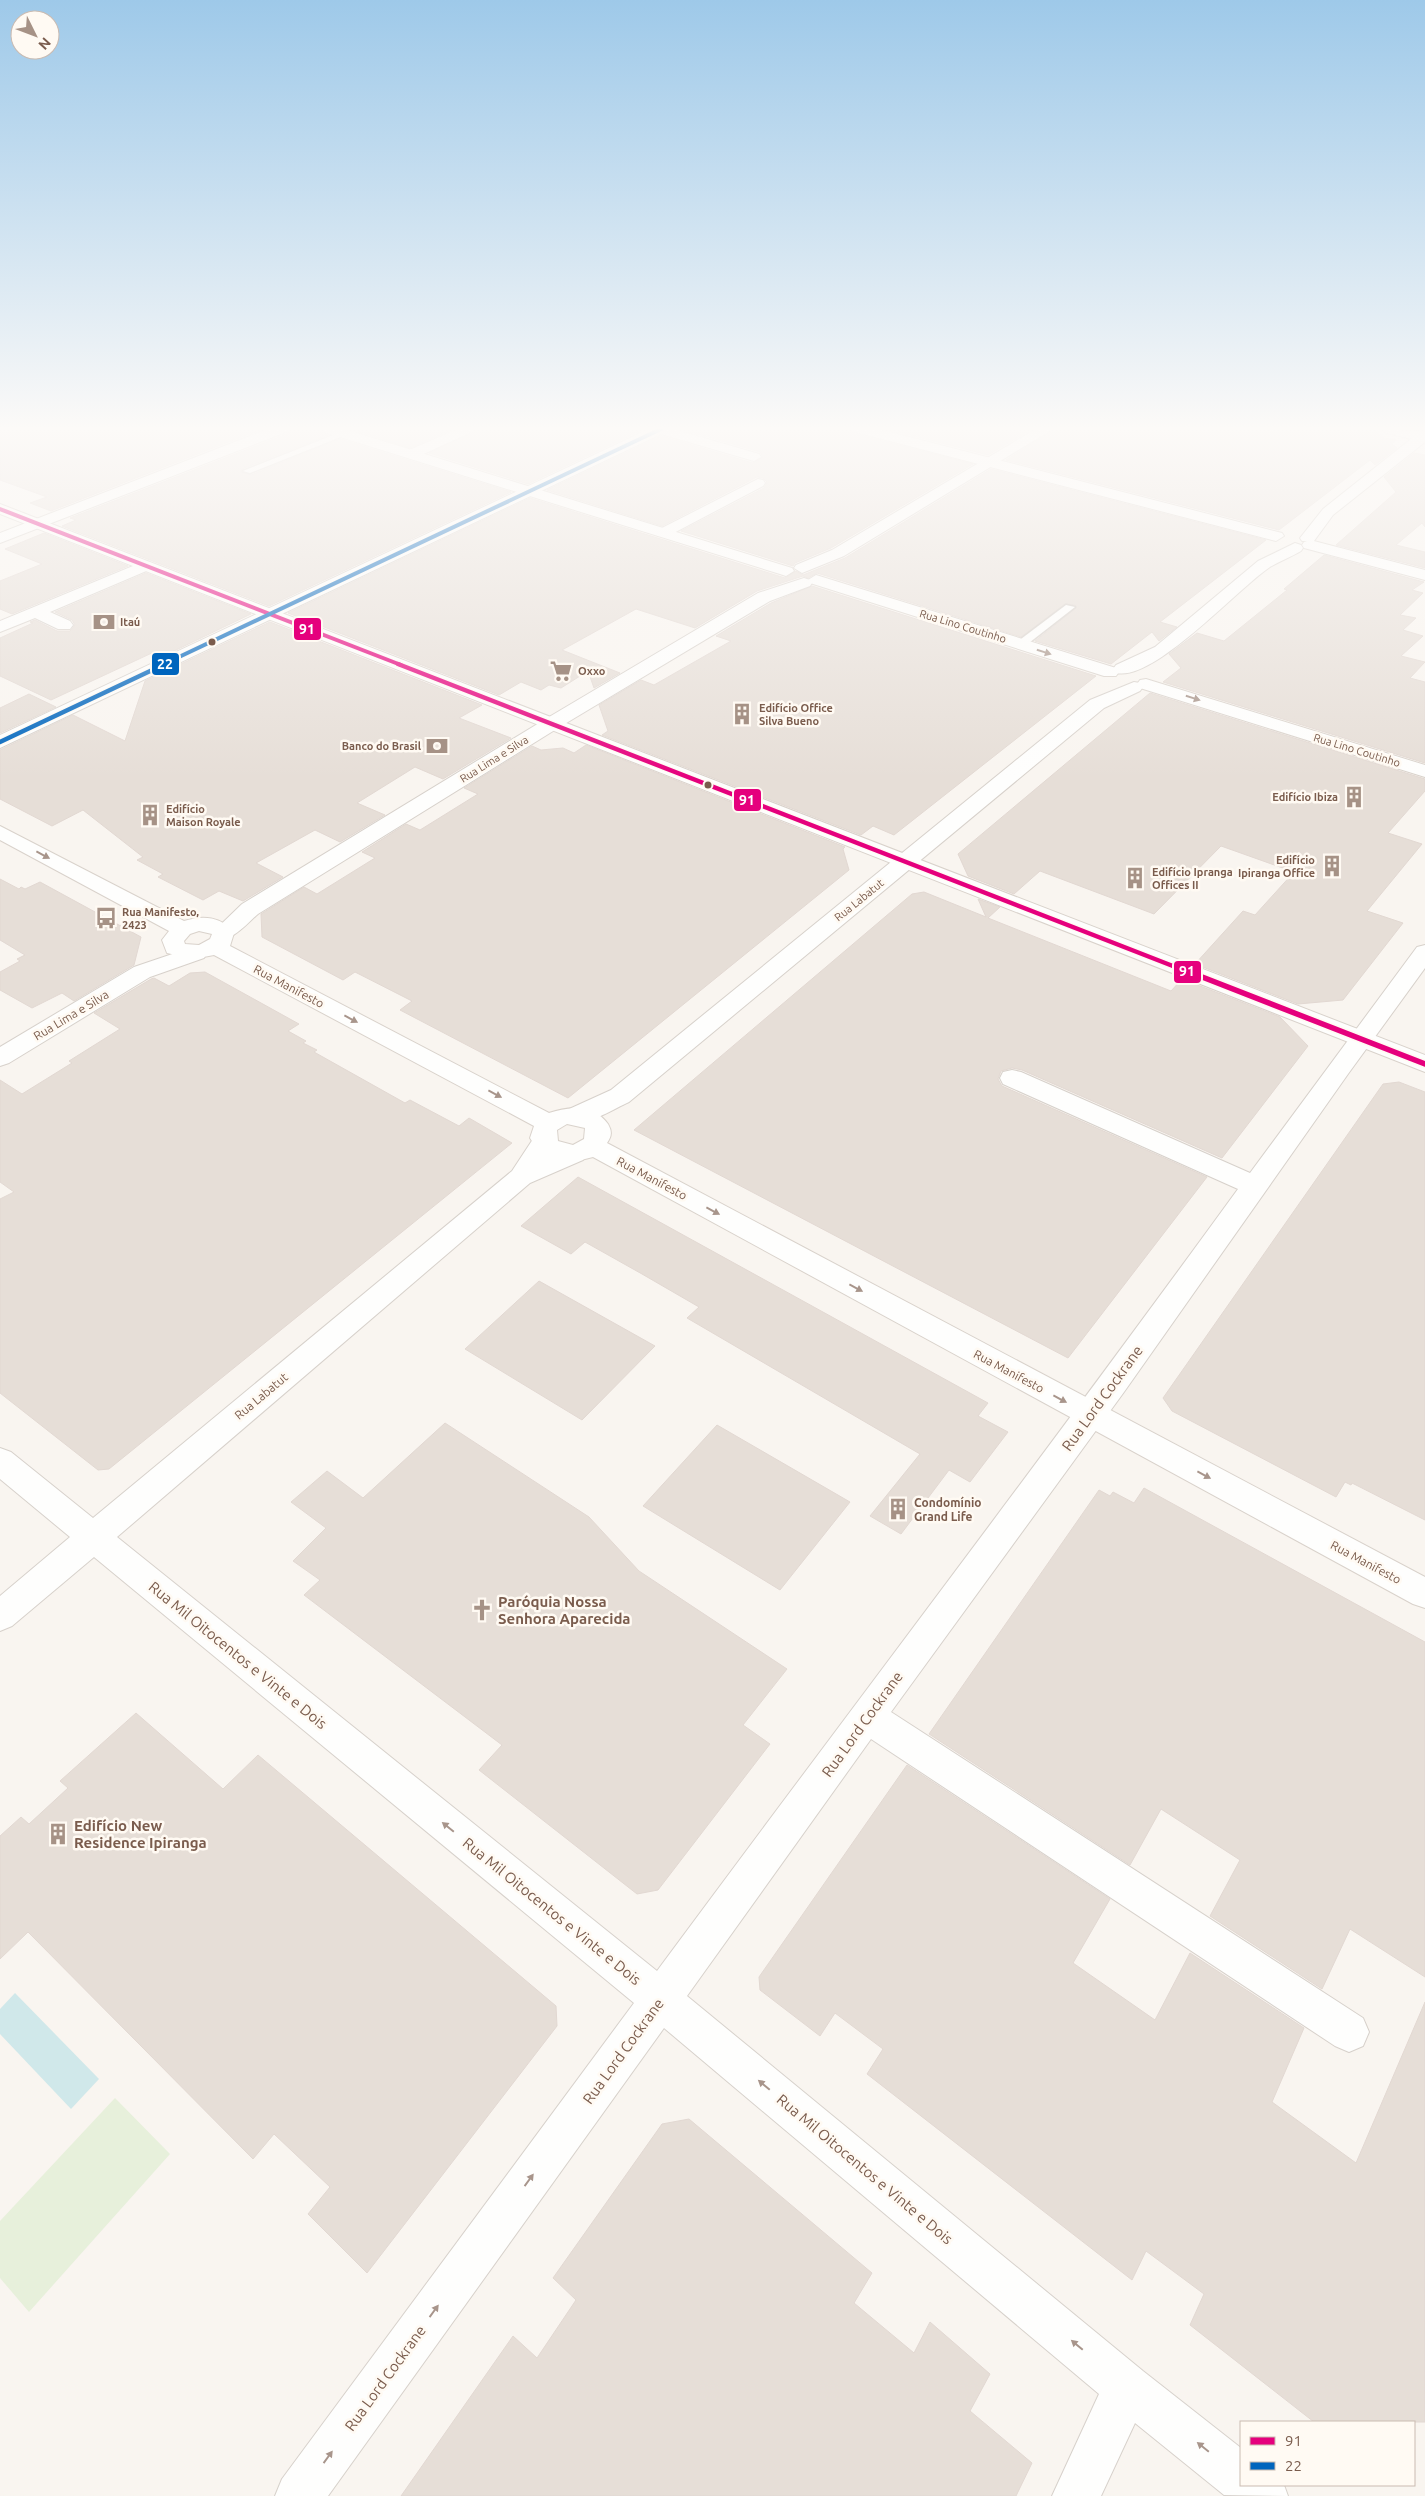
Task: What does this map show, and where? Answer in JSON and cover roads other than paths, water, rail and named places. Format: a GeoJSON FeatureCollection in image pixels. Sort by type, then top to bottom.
{"type":"FeatureCollection","features":[{"type":"Feature","properties":{"kind":"street"},"geometry":{"type":"LineString","coordinates":[[93,545],[1425,1064]]}},
{"type":"Feature","properties":{"kind":"street"},"geometry":{"type":"LineString","coordinates":[[0,742],[416,545]]}},
{"type":"Feature","properties":{"kind":"street"},"geometry":{"type":"LineString","coordinates":[[700,545],[784,574],[810,576]]}},
{"type":"Feature","properties":{"kind":"street","name":"Rua Lima e Silva"},"geometry":{"type":"LineString","coordinates":[[0,1058],[142,972],[210,939],[250,908],[551,724],[764,597],[810,576],[838,553],[851,545]]}},
{"type":"Feature","properties":{"kind":"street"},"geometry":{"type":"LineString","coordinates":[[1264,564],[1275,545]]}},
{"type":"Feature","properties":{"kind":"street"},"geometry":{"type":"LineString","coordinates":[[1114,674],[1160,651],[1264,564],[1301,545]]}},
{"type":"Feature","properties":{"kind":"street"},"geometry":{"type":"LineString","coordinates":[[1310,545],[1425,575]]}},
{"type":"Feature","properties":{"kind":"street"},"geometry":{"type":"LineString","coordinates":[[0,627],[145,566]]}},
{"type":"Feature","properties":{"kind":"street","name":"Rua Lima e Silva"},"geometry":{"type":"LineString","coordinates":[[764,597],[784,574]]}},
{"type":"Feature","properties":{"kind":"street","name":"Rua Lino Coutinho"},"geometry":{"type":"LineString","coordinates":[[810,576],[1114,674],[1135,670],[1142,682],[1425,771]]}},
{"type":"Feature","properties":{"kind":"street"},"geometry":{"type":"LineString","coordinates":[[35,612],[64,625]]}},
{"type":"Feature","properties":{"kind":"street"},"geometry":{"type":"LineString","coordinates":[[1142,682],[1160,651]]}},
{"type":"Feature","properties":{"kind":"street","name":"Rua Labatut"},"geometry":{"type":"LineString","coordinates":[[1097,704],[1114,674]]}},
{"type":"Feature","properties":{"kind":"street","name":"Rua Labatut"},"geometry":{"type":"LineString","coordinates":[[0,1616],[521,1177],[585,1136],[620,1096],[1097,704],[1142,682]]}},
{"type":"Feature","properties":{"kind":"street"},"geometry":{"type":"LineString","coordinates":[[0,832],[178,937],[210,939]]}},
{"type":"Feature","properties":{"kind":"street","name":"Rua Lima e Silva"},"geometry":{"type":"LineString","coordinates":[[142,972],[178,937]]}},
{"type":"Feature","properties":{"kind":"street","name":"Rua Manifesto"},"geometry":{"type":"LineString","coordinates":[[178,937],[181,951],[210,939],[547,1133],[555,1152],[585,1136],[1090,1415],[1425,1594]]}},
{"type":"Feature","properties":{"kind":"street","name":"Rua Lord Cockrane"},"geometry":{"type":"LineString","coordinates":[[299,2496],[867,1716],[1090,1415],[1360,1038],[1425,952]]}},
{"type":"Feature","properties":{"kind":"street"},"geometry":{"type":"LineString","coordinates":[[1012,1078],[1254,1186]]}},
{"type":"Feature","properties":{"kind":"street"},"geometry":{"type":"LineString","coordinates":[[547,1133],[557,1119],[585,1136]]}},
{"type":"Feature","properties":{"kind":"street","name":"Rua Labatut"},"geometry":{"type":"LineString","coordinates":[[521,1177],[547,1133]]}},
{"type":"Feature","properties":{"kind":"street","name":"Rua Mil Oitocentos e Vinte e Dois"},"geometry":{"type":"LineString","coordinates":[[0,1461],[660,1999],[1127,2387],[1240,2477]]}},
{"type":"Feature","properties":{"kind":"street"},"geometry":{"type":"LineString","coordinates":[[867,1716],[1349,2032]]}},
{"type":"Feature","properties":{"kind":"street"},"geometry":{"type":"LineString","coordinates":[[1076,2496],[1127,2387]]}},
{"type":"Feature","properties":{"kind":"street"},"geometry":{"type":"LineString","coordinates":[[1251,2486],[1264,2496]]}},
{"type":"Feature","properties":{"kind":"lane"},"geometry":{"type":"LineString","coordinates":[[1021,644],[1070,608]]}},
{"type":"Feature","properties":{"kind":"water"},"geometry":{"type":"Polygon","coordinates":[[[15,1993],[99,2079],[71,2109],[0,2034],[0,2009],[15,1993]]]}},
{"type":"Feature","properties":{"kind":"place","name":"Itaú"},"geometry":{"type":"Point","coordinates":[104,622]}},
{"type":"Feature","properties":{"kind":"place","name":"Oxxo"},"geometry":{"type":"Point","coordinates":[561,671]}},
{"type":"Feature","properties":{"kind":"place","name":"Edifício Office Silva Bueno"},"geometry":{"type":"Point","coordinates":[742,714]}},
{"type":"Feature","properties":{"kind":"place","name":"Banco do Brasil"},"geometry":{"type":"Point","coordinates":[437,746]}},
{"type":"Feature","properties":{"kind":"place","name":"Edifício Ibiza"},"geometry":{"type":"Point","coordinates":[1354,797]}},
{"type":"Feature","properties":{"kind":"place","name":"Edifício Maison Royale"},"geometry":{"type":"Point","coordinates":[150,815]}},
{"type":"Feature","properties":{"kind":"place","name":"Edifício Ipiranga Office"},"geometry":{"type":"Point","coordinates":[1332,866]}},
{"type":"Feature","properties":{"kind":"place","name":"Edifício Ipranga Offices II"},"geometry":{"type":"Point","coordinates":[1135,878]}},
{"type":"Feature","properties":{"kind":"place","name":"Rua Manifesto, 2423"},"geometry":{"type":"Point","coordinates":[106,918]}},
{"type":"Feature","properties":{"kind":"place","name":"Condomínio Grand Life"},"geometry":{"type":"Point","coordinates":[898,1509]}},
{"type":"Feature","properties":{"kind":"place","name":"Paróquia Nossa Senhora Aparecida"},"geometry":{"type":"Point","coordinates":[482,1610]}},
{"type":"Feature","properties":{"kind":"place","name":"Edifício New Residence Ipiranga"},"geometry":{"type":"Point","coordinates":[58,1834]}}]}
